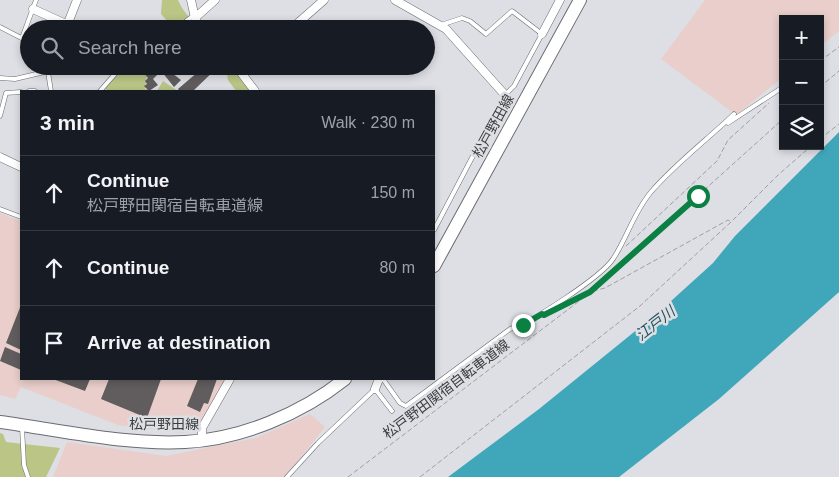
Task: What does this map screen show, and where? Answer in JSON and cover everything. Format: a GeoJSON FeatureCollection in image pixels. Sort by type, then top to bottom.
{"type":"FeatureCollection","features":[{"type":"Feature","properties":{"kind":"main road","name":"松戸野田線"},"geometry":{"type":"LineString","coordinates":[[435,264],[580,0]]}},
{"type":"Feature","properties":{"kind":"main road","name":"松戸野田線"},"geometry":{"type":"LineString","coordinates":[[0,422],[150,442],[202,440],[235,433],[278,419],[316,399],[344,380]]}},
{"type":"Feature","properties":{"kind":"street"},"geometry":{"type":"LineString","coordinates":[[69,20],[77,0]]}},
{"type":"Feature","properties":{"kind":"street"},"geometry":{"type":"LineString","coordinates":[[191,0],[197,20]]}},
{"type":"Feature","properties":{"kind":"street"},"geometry":{"type":"LineString","coordinates":[[195,16],[215,0]]}},
{"type":"Feature","properties":{"kind":"street"},"geometry":{"type":"LineString","coordinates":[[301,20],[324,0]]}},
{"type":"Feature","properties":{"kind":"street"},"geometry":{"type":"LineString","coordinates":[[395,0],[432,20]]}},
{"type":"Feature","properties":{"kind":"street"},"geometry":{"type":"LineString","coordinates":[[542,34],[560,0]]}},
{"type":"Feature","properties":{"kind":"street"},"geometry":{"type":"LineString","coordinates":[[33,10],[54,20]]}},
{"type":"Feature","properties":{"kind":"street"},"geometry":{"type":"LineString","coordinates":[[435,22],[441,25],[505,95]]}},
{"type":"Feature","properties":{"kind":"street"},"geometry":{"type":"LineString","coordinates":[[243,75],[254,90]]}},
{"type":"Feature","properties":{"kind":"street"},"geometry":{"type":"LineString","coordinates":[[0,157],[20,164]]}},
{"type":"Feature","properties":{"kind":"street"},"geometry":{"type":"LineString","coordinates":[[202,440],[202,428],[229,380]]}},
{"type":"Feature","properties":{"kind":"street"},"geometry":{"type":"LineString","coordinates":[[375,389],[380,380]]}},
{"type":"Feature","properties":{"kind":"lane"},"geometry":{"type":"LineString","coordinates":[[29,20],[36,0]]}},
{"type":"Feature","properties":{"kind":"lane"},"geometry":{"type":"LineString","coordinates":[[435,228],[505,95],[514,86],[542,34],[512,10],[486,34],[462,18],[441,25]]}},
{"type":"Feature","properties":{"kind":"lane"},"geometry":{"type":"LineString","coordinates":[[189,20],[195,16]]}},
{"type":"Feature","properties":{"kind":"lane"},"geometry":{"type":"LineString","coordinates":[[0,27],[20,37]]}},
{"type":"Feature","properties":{"kind":"lane"},"geometry":{"type":"LineString","coordinates":[[0,78],[15,79],[34,75]]}},
{"type":"Feature","properties":{"kind":"lane"},"geometry":{"type":"LineString","coordinates":[[48,75],[51,90]]}},
{"type":"Feature","properties":{"kind":"lane"},"geometry":{"type":"LineString","coordinates":[[101,90],[113,75]]}},
{"type":"Feature","properties":{"kind":"lane"},"geometry":{"type":"LineString","coordinates":[[726,122],[728,123],[779,90]]}},
{"type":"Feature","properties":{"kind":"lane"},"geometry":{"type":"LineString","coordinates":[[0,116],[6,93],[20,92]]}},
{"type":"Feature","properties":{"kind":"lane"},"geometry":{"type":"LineString","coordinates":[[382,380],[400,403],[406,406],[510,329],[523,325],[542,314],[586,282],[612,260],[651,192],[734,114]]}},
{"type":"Feature","properties":{"kind":"lane"},"geometry":{"type":"LineString","coordinates":[[0,209],[20,217]]}},
{"type":"Feature","properties":{"kind":"lane"},"geometry":{"type":"LineString","coordinates":[[287,477],[318,443],[375,389],[392,411]]}},
{"type":"Feature","properties":{"kind":"lane"},"geometry":{"type":"LineString","coordinates":[[22,425],[21,438],[28,477]]}},
{"type":"Feature","properties":{"kind":"path"},"geometry":{"type":"LineString","coordinates":[[821,60],[839,47]]}},
{"type":"Feature","properties":{"kind":"path"},"geometry":{"type":"LineString","coordinates":[[824,84],[839,71]]}},
{"type":"Feature","properties":{"kind":"path"},"geometry":{"type":"LineString","coordinates":[[626,246],[717,161],[728,140],[770,102]]}},
{"type":"Feature","properties":{"kind":"path","name":"松戸野田関宿自転車道線"},"geometry":{"type":"LineString","coordinates":[[348,477],[590,292],[779,123]]}},
{"type":"Feature","properties":{"kind":"path"},"geometry":{"type":"LineString","coordinates":[[824,136],[839,124]]}},
{"type":"Feature","properties":{"kind":"path"},"geometry":{"type":"LineString","coordinates":[[420,477],[640,306],[806,150]]}},
{"type":"Feature","properties":{"kind":"path"},"geometry":{"type":"LineString","coordinates":[[569,302],[590,292],[606,288],[728,220],[731,222]]}},
{"type":"Feature","properties":{"kind":"shaded area"},"geometry":{"type":"Polygon","coordinates":[[[705,0],[839,0],[839,31],[824,43],[824,15],[779,15],[779,80],[736,115],[661,59],[705,0]]]}},
{"type":"Feature","properties":{"kind":"shaded area"},"geometry":{"type":"Polygon","coordinates":[[[0,213],[20,221],[20,380],[224,380],[197,430],[182,433],[118,425],[21,387],[15,399],[0,395],[0,213]]]}},
{"type":"Feature","properties":{"kind":"shaded area"},"geometry":{"type":"Polygon","coordinates":[[[310,414],[325,427],[285,477],[53,477],[67,442],[166,456],[256,438],[310,414]]]}},
{"type":"Feature","properties":{"kind":"green space"},"geometry":{"type":"Polygon","coordinates":[[[162,0],[178,0],[182,9],[194,20],[166,20],[161,14],[162,0]]]}},
{"type":"Feature","properties":{"kind":"green space"},"geometry":{"type":"Polygon","coordinates":[[[113,75],[147,75],[145,89],[151,90],[106,90],[105,84],[113,75]]]}},
{"type":"Feature","properties":{"kind":"green space"},"geometry":{"type":"Polygon","coordinates":[[[227,75],[240,75],[251,90],[235,90],[228,80],[227,75]]]}},
{"type":"Feature","properties":{"kind":"green space"},"geometry":{"type":"Polygon","coordinates":[[[163,81],[176,90],[158,90],[163,81]]]}},
{"type":"Feature","properties":{"kind":"green space"},"geometry":{"type":"Polygon","coordinates":[[[0,433],[3,434],[6,442],[60,448],[46,477],[0,477],[0,433]]]}},
{"type":"Feature","properties":{"kind":"water","name":"江戸川"},"geometry":{"type":"Polygon","coordinates":[[[839,132],[839,292],[719,399],[619,477],[448,477],[539,409],[660,311],[713,263],[735,236],[821,150],[824,150],[824,147],[839,132]]]}},
{"type":"Feature","properties":{"kind":"building"},"geometry":{"type":"Polygon","coordinates":[[[145,75],[157,75],[153,79],[158,85],[150,90],[144,86],[147,84],[145,81],[148,78],[145,75]]]}},
{"type":"Feature","properties":{"kind":"building"},"geometry":{"type":"Polygon","coordinates":[[[164,75],[174,75],[181,80],[174,87],[164,75]]]}},
{"type":"Feature","properties":{"kind":"building"},"geometry":{"type":"Polygon","coordinates":[[[194,75],[210,75],[194,90],[178,89],[194,75]]]}},
{"type":"Feature","properties":{"kind":"building"},"geometry":{"type":"Polygon","coordinates":[[[20,308],[20,350],[6,343],[20,308]]]}},
{"type":"Feature","properties":{"kind":"building"},"geometry":{"type":"Polygon","coordinates":[[[5,347],[20,354],[20,370],[0,361],[5,347]]]}},
{"type":"Feature","properties":{"kind":"building"},"geometry":{"type":"Polygon","coordinates":[[[56,380],[90,380],[85,391],[56,380]]]}},
{"type":"Feature","properties":{"kind":"building"},"geometry":{"type":"Polygon","coordinates":[[[109,380],[161,380],[147,418],[101,399],[109,380]]]}},
{"type":"Feature","properties":{"kind":"building"},"geometry":{"type":"Polygon","coordinates":[[[198,380],[217,380],[208,404],[204,403],[200,412],[187,406],[198,380]]]}},
{"type":"Feature","properties":{"kind":"route"},"geometry":{"type":"LineString","coordinates":[[523,325],[590,292],[698,196]]}}]}
